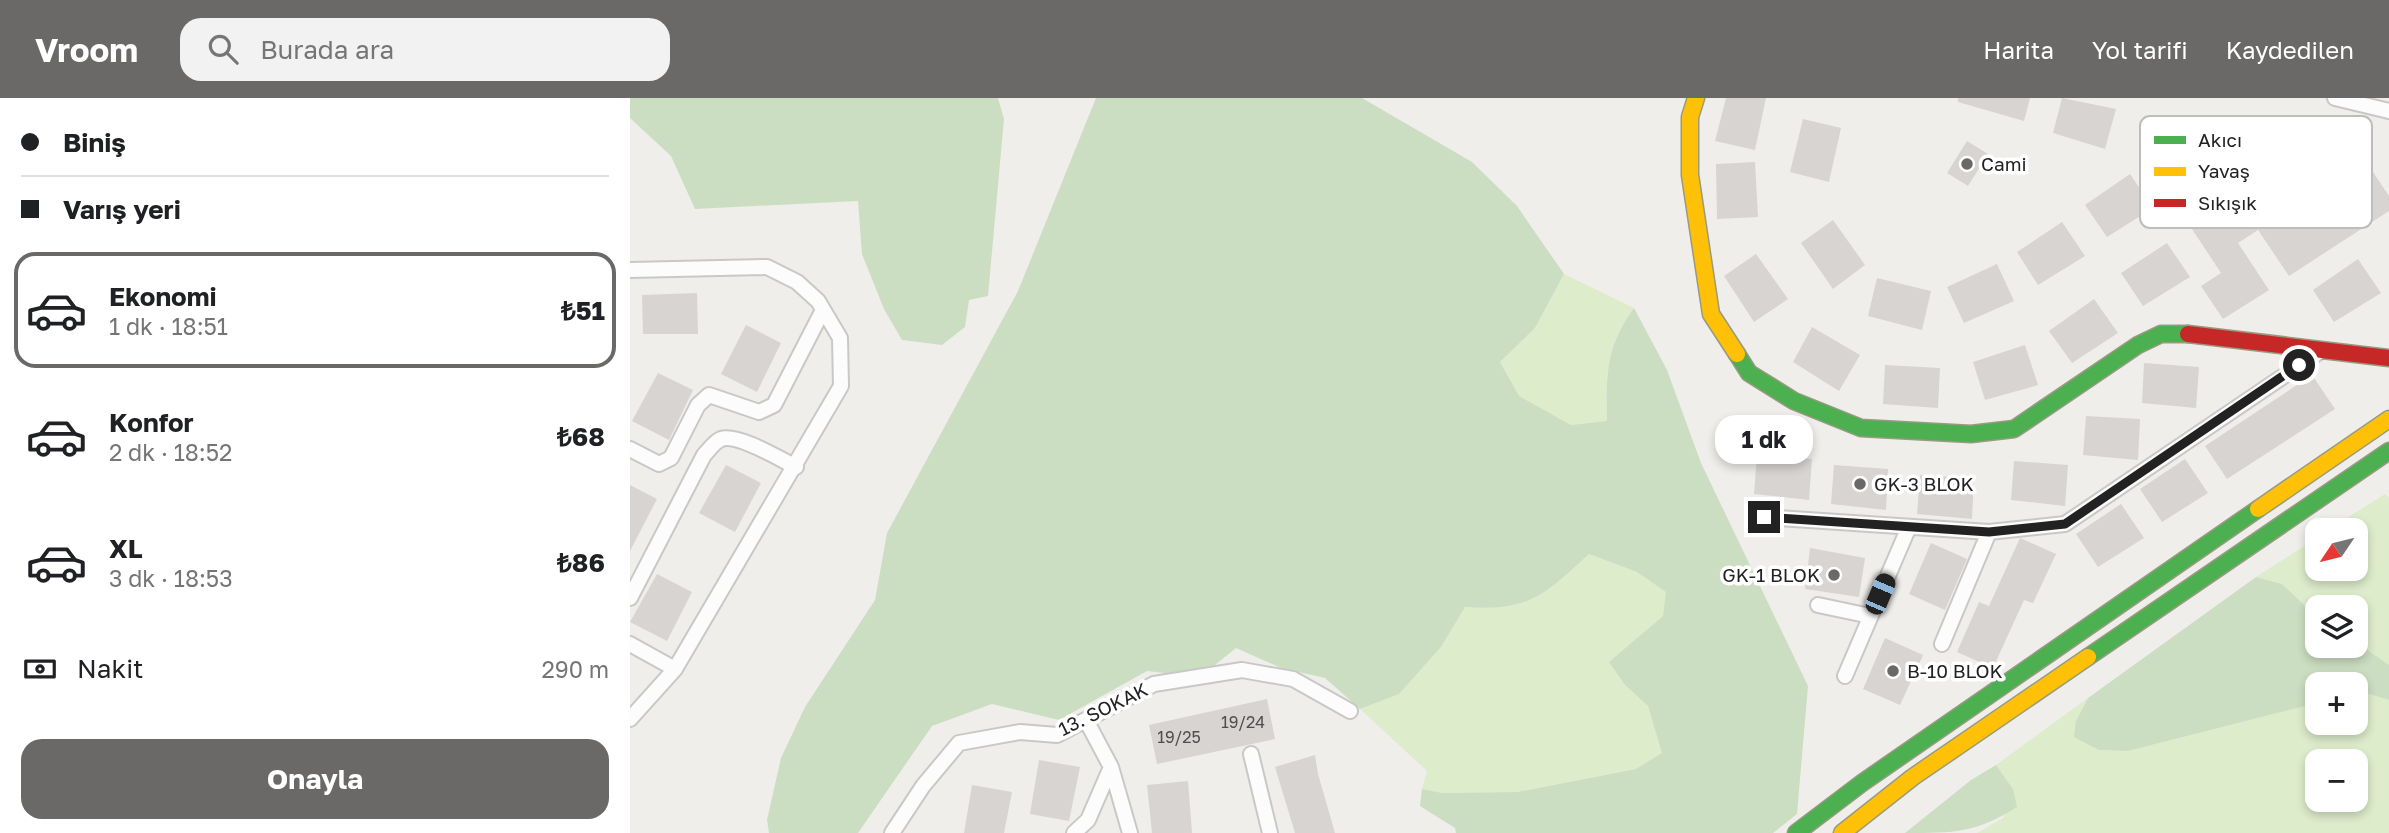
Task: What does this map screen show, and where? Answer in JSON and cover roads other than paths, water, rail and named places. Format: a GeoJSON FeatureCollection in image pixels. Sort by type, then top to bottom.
{"type":"FeatureCollection","features":[{"type":"Feature","properties":{"kind":"street"},"geometry":{"type":"LineString","coordinates":[[1696,98],[1690,117],[1690,175],[1711,314],[1749,373],[1794,401],[1861,428],[1971,434],[2014,429],[2137,345],[2161,334],[2199,334],[2389,358]]}},
{"type":"Feature","properties":{"kind":"street"},"geometry":{"type":"LineString","coordinates":[[2335,98],[2389,111]]}},
{"type":"Feature","properties":{"kind":"street"},"geometry":{"type":"LineString","coordinates":[[630,270],[767,267],[797,282],[823,310],[840,338],[841,386],[796,467],[675,669],[630,719]]}},
{"type":"Feature","properties":{"kind":"street"},"geometry":{"type":"LineString","coordinates":[[630,449],[659,464],[671,458],[698,405],[709,395],[759,412],[774,405],[823,310]]}},
{"type":"Feature","properties":{"kind":"street"},"geometry":{"type":"LineString","coordinates":[[1764,517],[1989,532],[2065,524],[2322,350]]}},
{"type":"Feature","properties":{"kind":"street"},"geometry":{"type":"LineString","coordinates":[[1796,833],[1885,767],[2389,419]]}},
{"type":"Feature","properties":{"kind":"street"},"geometry":{"type":"LineString","coordinates":[[630,598],[704,455],[713,445],[721,439],[735,438],[796,467]]}},
{"type":"Feature","properties":{"kind":"street"},"geometry":{"type":"LineString","coordinates":[[1842,833],[1913,777],[2389,451]]}},
{"type":"Feature","properties":{"kind":"street"},"geometry":{"type":"LineString","coordinates":[[1845,676],[1908,528]]}},
{"type":"Feature","properties":{"kind":"street"},"geometry":{"type":"LineString","coordinates":[[1942,644],[1989,532]]}},
{"type":"Feature","properties":{"kind":"street"},"geometry":{"type":"LineString","coordinates":[[1818,605],[1870,616]]}},
{"type":"Feature","properties":{"kind":"street"},"geometry":{"type":"LineString","coordinates":[[630,644],[675,669]]}},
{"type":"Feature","properties":{"kind":"street","name":"13. SOKAK"},"geometry":{"type":"LineString","coordinates":[[892,833],[923,786],[959,743],[1020,732],[1057,735],[1154,684],[1242,670],[1293,680],[1350,711]]}},
{"type":"Feature","properties":{"kind":"street"},"geometry":{"type":"LineString","coordinates":[[1086,720],[1111,767],[1130,833]]}},
{"type":"Feature","properties":{"kind":"street"},"geometry":{"type":"LineString","coordinates":[[1251,754],[1270,833]]}},
{"type":"Feature","properties":{"kind":"street"},"geometry":{"type":"LineString","coordinates":[[1073,833],[1088,820],[1111,767]]}},
{"type":"Feature","properties":{"kind":"place","name":"Cami"},"geometry":{"type":"Point","coordinates":[1967,164]}},
{"type":"Feature","properties":{"kind":"place","name":"GK-3 BLOK"},"geometry":{"type":"Point","coordinates":[1860,484]}},
{"type":"Feature","properties":{"kind":"place","name":"GK-1 BLOK"},"geometry":{"type":"Point","coordinates":[1834,575]}},
{"type":"Feature","properties":{"kind":"place","name":"B-10 BLOK"},"geometry":{"type":"Point","coordinates":[1893,671]}}]}
